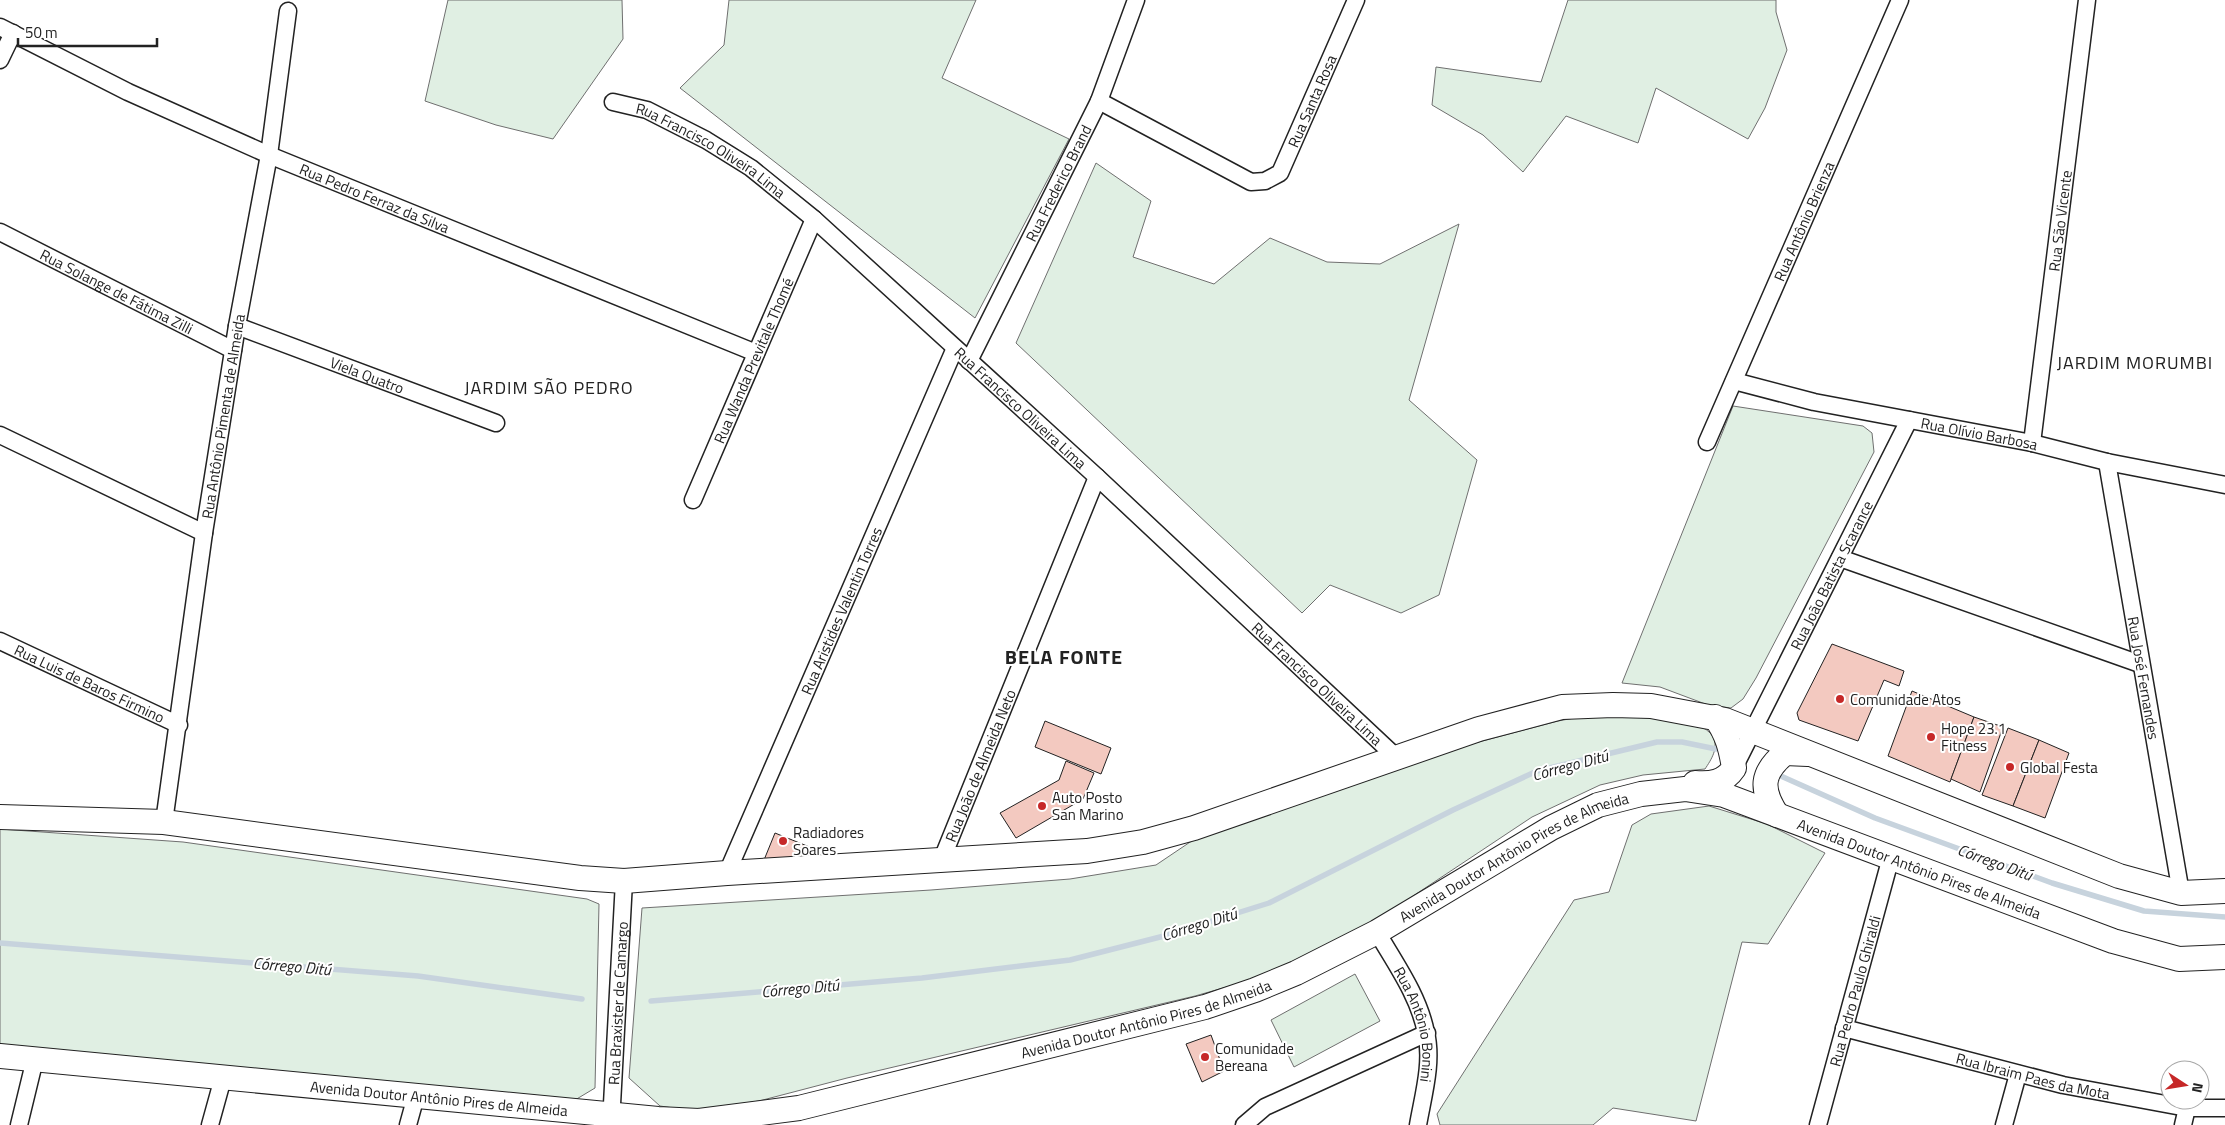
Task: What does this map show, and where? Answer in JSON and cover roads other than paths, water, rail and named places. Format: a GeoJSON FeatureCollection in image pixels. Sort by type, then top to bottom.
{"type":"FeatureCollection","features":[{"type":"Feature","properties":{"kind":"main road"},"geometry":{"type":"LineString","coordinates":[[0,817],[164,822],[580,878],[624,881],[1087,851],[1143,842],[1194,828],[1479,729],[1562,707],[1651,706],[1715,717],[1753,730],[2119,876],[2181,893],[2225,891]]}},
{"type":"Feature","properties":{"kind":"main road"},"geometry":{"type":"LineString","coordinates":[[1609,802],[1617,792],[1649,783],[1718,783],[1729,776],[1734,768],[1731,749],[1715,717]]}},
{"type":"Feature","properties":{"kind":"main road"},"geometry":{"type":"LineString","coordinates":[[1777,815],[1766,795],[1766,774],[1772,764],[1785,753],[1791,751],[1817,756]]}},
{"type":"Feature","properties":{"kind":"main road","name":"Avenida Doutor Antônio Pires de Almeida"},"geometry":{"type":"LineString","coordinates":[[0,1056],[416,1096],[612,1120],[699,1121],[766,1119],[799,1108],[1205,1007],[1255,990],[1288,976],[1377,932],[1551,828],[1598,805],[1641,794],[1685,789],[1724,795],[2113,941],[2180,959],[2225,957]]}},
{"type":"Feature","properties":{"kind":"street","name":"Rua Frederico Brand"},"geometry":{"type":"LineString","coordinates":[[969,361],[1100,101],[1136,0]]}},
{"type":"Feature","properties":{"kind":"street","name":"Rua Santa Rosa"},"geometry":{"type":"LineString","coordinates":[[1100,101],[1251,182],[1265,181],[1280,173],[1356,0]]}},
{"type":"Feature","properties":{"kind":"street","name":"Rua Antônio Brienza"},"geometry":{"type":"LineString","coordinates":[[1706,442],[1900,0]]}},
{"type":"Feature","properties":{"kind":"street","name":"Rua São Vicente"},"geometry":{"type":"LineString","coordinates":[[2032,443],[2087,0]]}},
{"type":"Feature","properties":{"kind":"street","name":"Rua Antônio Pimenta de Almeida"},"geometry":{"type":"LineString","coordinates":[[164,822],[204,533],[237,326],[270,155],[288,11]]}},
{"type":"Feature","properties":{"kind":"street","name":"Rua Pedro Ferraz da Silva"},"geometry":{"type":"LineString","coordinates":[[6,30],[128,92],[270,155],[756,353]]}},
{"type":"Feature","properties":{"kind":"street"},"geometry":{"type":"LineString","coordinates":[[0,60],[6,30]]}},
{"type":"Feature","properties":{"kind":"street","name":"Rua Francisco Oliveira Lima"},"geometry":{"type":"LineString","coordinates":[[614,102],[647,110],[706,140],[751,168],[814,219],[1097,477],[1397,758]]}},
{"type":"Feature","properties":{"kind":"street","name":"Rua Wanda Previtale Thomé"},"geometry":{"type":"LineString","coordinates":[[693,500],[814,219]]}},
{"type":"Feature","properties":{"kind":"street","name":"Rua Solange de Fátima Zilli"},"geometry":{"type":"LineString","coordinates":[[0,232],[234,350]]}},
{"type":"Feature","properties":{"kind":"street","name":"Viela Quatro"},"geometry":{"type":"LineString","coordinates":[[237,326],[496,423]]}},
{"type":"Feature","properties":{"kind":"street","name":"Rua Aristides Valentin Torres"},"geometry":{"type":"LineString","coordinates":[[727,873],[955,348]]}},
{"type":"Feature","properties":{"kind":"street","name":"Rua Olívio Barbosa"},"geometry":{"type":"LineString","coordinates":[[1734,381],[1814,402],[2032,443],[2108,462],[2225,486]]}},
{"type":"Feature","properties":{"kind":"street","name":"Rua João Batista Scarance"},"geometry":{"type":"LineString","coordinates":[[1734,768],[1909,420]]}},
{"type":"Feature","properties":{"kind":"street"},"geometry":{"type":"LineString","coordinates":[[0,435],[204,533]]}},
{"type":"Feature","properties":{"kind":"street","name":"Rua José Fernandes"},"geometry":{"type":"LineString","coordinates":[[2108,462],[2140,664],[2181,893]]}},
{"type":"Feature","properties":{"kind":"street","name":"Rua João de Almeida Neto"},"geometry":{"type":"LineString","coordinates":[[942,859],[1097,477]]}},
{"type":"Feature","properties":{"kind":"street"},"geometry":{"type":"LineString","coordinates":[[1840,558],[2140,664]]}},
{"type":"Feature","properties":{"kind":"street","name":"Rua Luis de Baros Firmino"},"geometry":{"type":"LineString","coordinates":[[0,641],[178,725]]}},
{"type":"Feature","properties":{"kind":"street","name":"Rua Pedro Paulo Ghiraldi"},"geometry":{"type":"LineString","coordinates":[[1818,1125],[1891,857]]}},
{"type":"Feature","properties":{"kind":"street","name":"Rua Braxister de Camargo"},"geometry":{"type":"LineString","coordinates":[[612,1120],[624,881]]}},
{"type":"Feature","properties":{"kind":"street","name":"Rua Antônio Bonini"},"geometry":{"type":"LineString","coordinates":[[1377,932],[1413,994],[1427,1033],[1427,1070],[1418,1125]]}},
{"type":"Feature","properties":{"kind":"street","name":"Rua Ibraim Paes da Mota"},"geometry":{"type":"LineString","coordinates":[[1844,1028],[2063,1086],[2160,1103]]}},
{"type":"Feature","properties":{"kind":"street"},"geometry":{"type":"LineString","coordinates":[[1244,1125],[1265,1107],[1427,1033]]}},
{"type":"Feature","properties":{"kind":"street"},"geometry":{"type":"LineString","coordinates":[[19,1125],[35,1059]]}},
{"type":"Feature","properties":{"kind":"street"},"geometry":{"type":"LineString","coordinates":[[2004,1125],[2018,1074]]}},
{"type":"Feature","properties":{"kind":"street"},"geometry":{"type":"LineString","coordinates":[[210,1125],[223,1078]]}},
{"type":"Feature","properties":{"kind":"street"},"geometry":{"type":"LineString","coordinates":[[408,1125],[416,1096]]}},
{"type":"Feature","properties":{"kind":"street","name":"Rua Ibraim Paes da Mota"},"geometry":{"type":"LineString","coordinates":[[2210,1108],[2225,1108]]}},
{"type":"Feature","properties":{"kind":"street"},"geometry":{"type":"LineString","coordinates":[[2183,1125],[2187,1110]]}},
{"type":"Feature","properties":{"kind":"waterway","name":"Córrego Ditú"},"geometry":{"type":"LineString","coordinates":[[651,1001],[922,978],[1070,960],[1164,936],[1269,903],[1453,810],[1537,771],[1657,742],[1682,742],[1716,749]]}},
{"type":"Feature","properties":{"kind":"waterway","name":"Córrego Ditú"},"geometry":{"type":"LineString","coordinates":[[1774,773],[1875,818],[2052,883],[2144,911],[2225,917]]}},
{"type":"Feature","properties":{"kind":"waterway","name":"Córrego Ditú"},"geometry":{"type":"LineString","coordinates":[[0,943],[418,976],[582,999]]}},
{"type":"Feature","properties":{"kind":"place","name":"Comunidade Atos"},"geometry":{"type":"Point","coordinates":[1840,699]}},
{"type":"Feature","properties":{"kind":"place","name":"Hope 23.1 Fitness"},"geometry":{"type":"Point","coordinates":[1931,737]}},
{"type":"Feature","properties":{"kind":"place","name":"Global Festa"},"geometry":{"type":"Point","coordinates":[2010,767]}},
{"type":"Feature","properties":{"kind":"place","name":"Auto Posto San Marino"},"geometry":{"type":"Point","coordinates":[1042,806]}},
{"type":"Feature","properties":{"kind":"place","name":"Radiadores Soares"},"geometry":{"type":"Point","coordinates":[783,841]}},
{"type":"Feature","properties":{"kind":"place","name":"Comunidade Bereana"},"geometry":{"type":"Point","coordinates":[1205,1057]}},
{"type":"Feature","properties":{"kind":"district","name":"JARDIM MORUMBI"},"geometry":{"type":"Point","coordinates":[2135,362]}},
{"type":"Feature","properties":{"kind":"district","name":"JARDIM SÃO PEDRO"},"geometry":{"type":"Point","coordinates":[549,387]}},
{"type":"Feature","properties":{"kind":"district","name":"BELA FONTE"},"geometry":{"type":"Point","coordinates":[1064,656]}}]}
